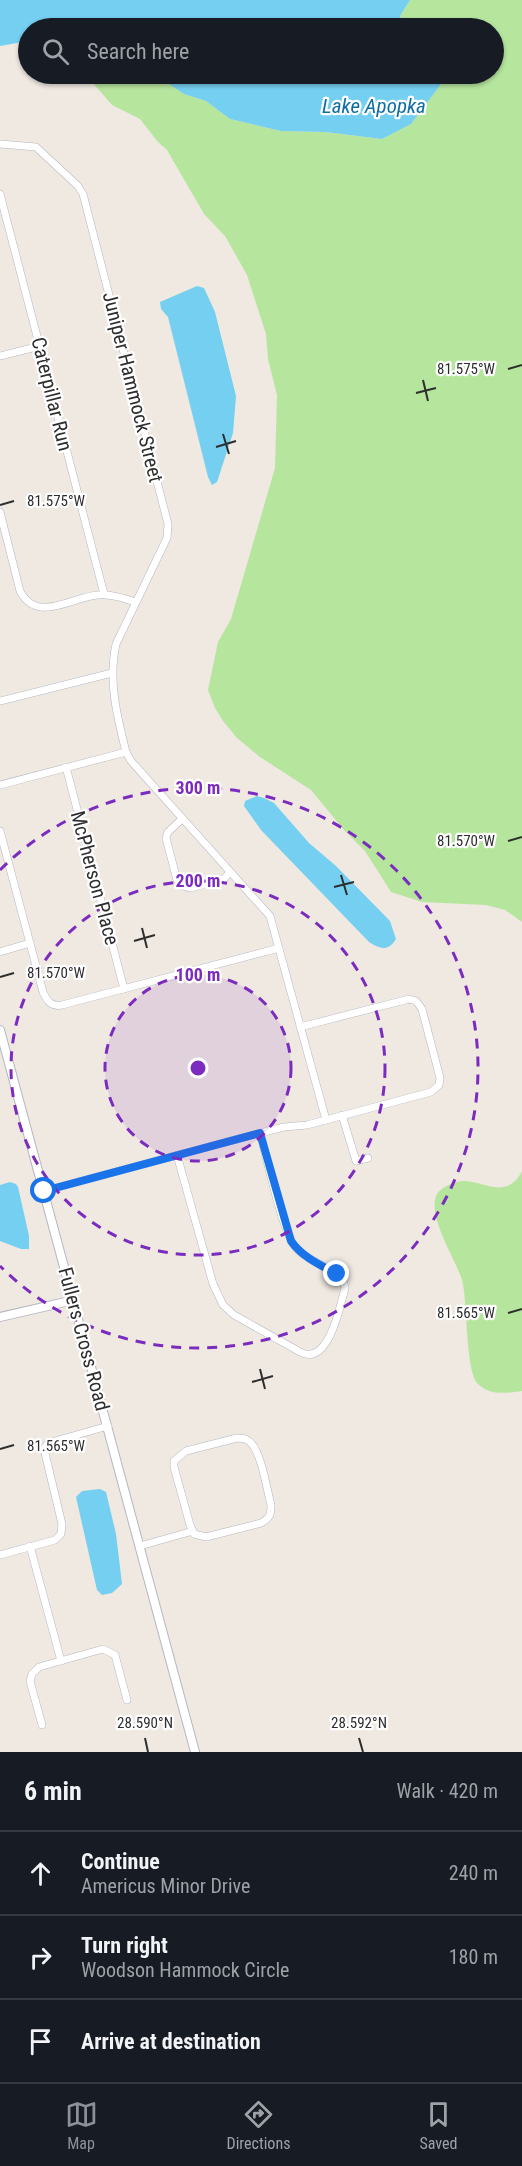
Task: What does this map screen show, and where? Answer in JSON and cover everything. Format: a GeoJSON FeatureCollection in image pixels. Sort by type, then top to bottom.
{"type":"FeatureCollection","features":[{"type":"Feature","properties":{"kind":"street","name":"Juniper Hammock Street"},"geometry":{"type":"LineString","coordinates":[[0,144],[36,147],[78,186],[83,194],[168,524],[167,538],[116,644],[112,673],[126,752],[130,761],[270,916],[326,1120]]}},
{"type":"Feature","properties":{"kind":"street","name":"Caterpillar Run"},"geometry":{"type":"LineString","coordinates":[[0,194],[104,594]]}},
{"type":"Feature","properties":{"kind":"street"},"geometry":{"type":"LineString","coordinates":[[0,356],[40,345]]}},
{"type":"Feature","properties":{"kind":"street"},"geometry":{"type":"LineString","coordinates":[[0,512],[20,591],[25,600],[32,605],[39,608],[104,594],[135,602]]}},
{"type":"Feature","properties":{"kind":"street"},"geometry":{"type":"LineString","coordinates":[[0,701],[112,673]]}},
{"type":"Feature","properties":{"kind":"street"},"geometry":{"type":"LineString","coordinates":[[0,785],[126,752]]}},
{"type":"Feature","properties":{"kind":"street","name":"McPherson Place"},"geometry":{"type":"LineString","coordinates":[[66,767],[124,989]]}},
{"type":"Feature","properties":{"kind":"street"},"geometry":{"type":"LineString","coordinates":[[182,819],[168,832],[166,838],[177,880],[183,886],[190,888],[224,879],[230,872]]}},
{"type":"Feature","properties":{"kind":"street"},"geometry":{"type":"LineString","coordinates":[[0,831],[43,992],[46,1000],[51,1004],[62,1005],[279,948]]}},
{"type":"Feature","properties":{"kind":"street"},"geometry":{"type":"LineString","coordinates":[[0,952],[30,943]]}},
{"type":"Feature","properties":{"kind":"street"},"geometry":{"type":"LineString","coordinates":[[44,1191],[260,1133],[326,1120],[431,1092],[439,1085],[440,1078],[422,1009],[416,1001],[409,999],[300,1027]]}},
{"type":"Feature","properties":{"kind":"street","name":"Fullers Cross Road"},"geometry":{"type":"LineString","coordinates":[[0,1030],[195,1752]]}},
{"type":"Feature","properties":{"kind":"street"},"geometry":{"type":"LineString","coordinates":[[342,1115],[356,1161],[368,1158]]}},
{"type":"Feature","properties":{"kind":"street"},"geometry":{"type":"LineString","coordinates":[[177,1155],[213,1284],[223,1305],[234,1315],[302,1353],[312,1355],[318,1353],[324,1346],[335,1323],[345,1288],[344,1283],[337,1274],[306,1257],[291,1241],[260,1133]]}},
{"type":"Feature","properties":{"kind":"street"},"geometry":{"type":"LineString","coordinates":[[0,1317],[74,1300]]}},
{"type":"Feature","properties":{"kind":"street"},"geometry":{"type":"LineString","coordinates":[[0,1555],[55,1540],[61,1534],[62,1524],[44,1449],[48,1443],[108,1426]]}},
{"type":"Feature","properties":{"kind":"street"},"geometry":{"type":"LineString","coordinates":[[140,1546],[193,1532],[206,1537],[268,1519],[271,1505],[256,1451],[252,1443],[245,1438],[186,1451],[174,1461],[193,1532]]}},
{"type":"Feature","properties":{"kind":"street"},"geometry":{"type":"LineString","coordinates":[[30,1546],[61,1661]]}},
{"type":"Feature","properties":{"kind":"street"},"geometry":{"type":"LineString","coordinates":[[42,1725],[30,1681],[32,1674],[39,1667],[103,1649],[115,1655],[127,1700]]}},
{"type":"Feature","properties":{"kind":"green space"},"geometry":{"type":"Polygon","coordinates":[[[410,0],[522,0],[522,922],[505,910],[486,905],[422,902],[391,892],[365,851],[344,830],[311,790],[260,757],[237,738],[215,708],[208,690],[218,642],[231,619],[275,468],[277,395],[268,359],[266,334],[247,275],[225,236],[204,214],[167,150],[140,119],[112,105],[94,84],[170,84],[184,94],[206,101],[230,119],[281,131],[325,132],[382,139],[411,124],[439,84],[504,84],[504,18],[401,18],[410,0]]]}},
{"type":"Feature","properties":{"kind":"green space"},"geometry":{"type":"Polygon","coordinates":[[[522,1171],[522,1391],[499,1393],[483,1388],[474,1376],[469,1351],[462,1280],[438,1225],[435,1203],[439,1191],[454,1183],[465,1181],[503,1187],[516,1180],[522,1171]]]}},
{"type":"Feature","properties":{"kind":"water"},"geometry":{"type":"Polygon","coordinates":[[[0,0],[410,0],[401,18],[18,18],[18,43],[0,46],[0,0]]]}},
{"type":"Feature","properties":{"kind":"water","name":"Lake Apopka"},"geometry":{"type":"Polygon","coordinates":[[[169,84],[441,84],[411,124],[382,139],[325,132],[281,131],[230,119],[206,101],[184,94],[169,84]]]}},
{"type":"Feature","properties":{"kind":"water"},"geometry":{"type":"Polygon","coordinates":[[[197,286],[204,288],[215,312],[236,396],[233,433],[217,482],[212,485],[208,477],[168,317],[161,309],[160,302],[197,286]]]}},
{"type":"Feature","properties":{"kind":"water"},"geometry":{"type":"Polygon","coordinates":[[[257,796],[274,803],[309,843],[336,866],[390,921],[396,939],[390,946],[380,948],[369,942],[261,830],[244,806],[245,801],[257,796]]]}},
{"type":"Feature","properties":{"kind":"water"},"geometry":{"type":"Polygon","coordinates":[[[10,1182],[18,1187],[29,1236],[29,1249],[21,1249],[0,1241],[0,1185],[10,1182]]]}},
{"type":"Feature","properties":{"kind":"water"},"geometry":{"type":"Polygon","coordinates":[[[100,1489],[106,1492],[116,1534],[122,1584],[112,1593],[102,1595],[97,1590],[76,1497],[82,1491],[100,1489]]]}},
{"type":"Feature","properties":{"kind":"route"},"geometry":{"type":"LineString","coordinates":[[44,1191],[260,1133],[291,1241],[306,1257],[337,1274]]}}]}
